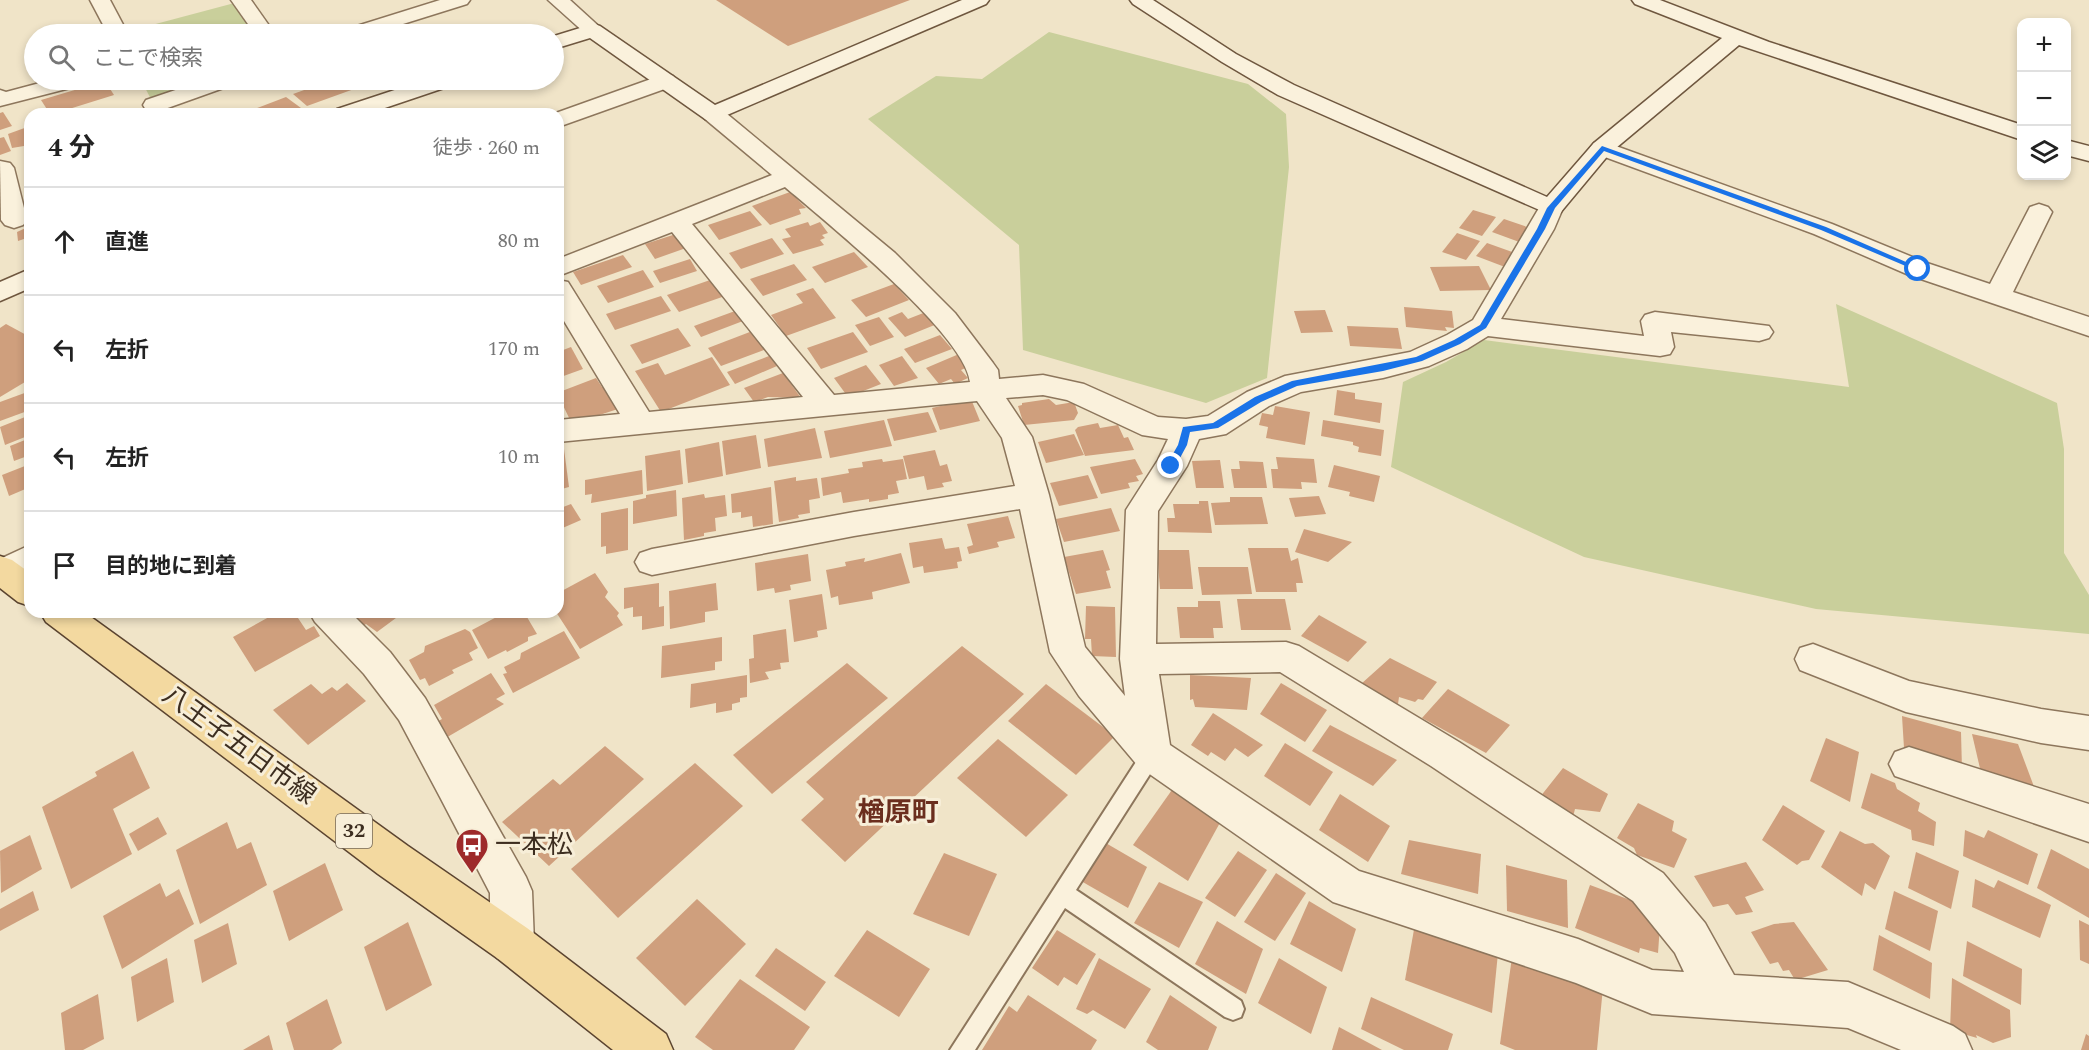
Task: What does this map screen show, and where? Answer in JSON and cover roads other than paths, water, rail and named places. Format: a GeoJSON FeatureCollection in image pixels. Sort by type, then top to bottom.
{"type":"FeatureCollection","features":[{"type":"Feature","properties":{"kind":"main road","name":"八王子五日市線"},"geometry":{"type":"LineString","coordinates":[[66,618],[393,860],[512,943],[650,1050]]}},
{"type":"Feature","properties":{"kind":"street"},"geometry":{"type":"LineString","coordinates":[[100,0],[113,24]]}},
{"type":"Feature","properties":{"kind":"street"},"geometry":{"type":"LineString","coordinates":[[241,0],[259,24]]}},
{"type":"Feature","properties":{"kind":"street"},"geometry":{"type":"LineString","coordinates":[[370,24],[391,13],[460,0]]}},
{"type":"Feature","properties":{"kind":"street"},"geometry":{"type":"LineString","coordinates":[[558,0],[593,30],[713,114],[886,259],[945,319],[983,370],[985,390],[1017,437],[1033,495],[1068,652],[1092,686],[1152,754],[1348,888],[1578,961],[1652,992],[1848,1005],[1937,1042],[1949,1050]]}},
{"type":"Feature","properties":{"kind":"street"},"geometry":{"type":"LineString","coordinates":[[713,114],[979,0]]}},
{"type":"Feature","properties":{"kind":"street"},"geometry":{"type":"LineString","coordinates":[[1140,0],[1229,58],[1286,90],[1551,208]]}},
{"type":"Feature","properties":{"kind":"street"},"geometry":{"type":"LineString","coordinates":[[1642,0],[1736,37],[2017,131]]}},
{"type":"Feature","properties":{"kind":"street"},"geometry":{"type":"LineString","coordinates":[[564,40],[593,30]]}},
{"type":"Feature","properties":{"kind":"street"},"geometry":{"type":"LineString","coordinates":[[564,430],[1043,385],[1074,391],[1154,427],[1186,430],[1215,426],[1258,399],[1295,383],[1383,368],[1419,359],[1457,342],[1483,326],[1541,229],[1551,208],[1602,148],[1736,37]]}},
{"type":"Feature","properties":{"kind":"street"},"geometry":{"type":"LineString","coordinates":[[564,118],[665,81]]}},
{"type":"Feature","properties":{"kind":"street"},"geometry":{"type":"LineString","coordinates":[[0,98],[2,100],[38,90]]}},
{"type":"Feature","properties":{"kind":"street"},"geometry":{"type":"LineString","coordinates":[[152,102],[191,90]]}},
{"type":"Feature","properties":{"kind":"street"},"geometry":{"type":"LineString","coordinates":[[363,108],[416,90]]}},
{"type":"Feature","properties":{"kind":"street"},"geometry":{"type":"LineString","coordinates":[[1602,148],[1823,229],[1918,269],[2089,327]]}},
{"type":"Feature","properties":{"kind":"street"},"geometry":{"type":"LineString","coordinates":[[2071,148],[2089,154]]}},
{"type":"Feature","properties":{"kind":"street"},"geometry":{"type":"LineString","coordinates":[[0,168],[2,168],[14,220]]}},
{"type":"Feature","properties":{"kind":"street"},"geometry":{"type":"LineString","coordinates":[[564,266],[789,177]]}},
{"type":"Feature","properties":{"kind":"street"},"geometry":{"type":"LineString","coordinates":[[1998,296],[2039,212]]}},
{"type":"Feature","properties":{"kind":"street"},"geometry":{"type":"LineString","coordinates":[[677,222],[825,404]]}},
{"type":"Feature","properties":{"kind":"street"},"geometry":{"type":"LineString","coordinates":[[0,293],[24,280]]}},
{"type":"Feature","properties":{"kind":"street"},"geometry":{"type":"LineString","coordinates":[[564,298],[641,424]]}},
{"type":"Feature","properties":{"kind":"street"},"geometry":{"type":"LineString","coordinates":[[1483,326],[1660,347],[1655,321],[1759,332]]}},
{"type":"Feature","properties":{"kind":"street"},"geometry":{"type":"LineString","coordinates":[[1152,754],[1138,659],[1142,510],[1171,466],[1182,445],[1186,430]]}},
{"type":"Feature","properties":{"kind":"street"},"geometry":{"type":"LineString","coordinates":[[651,562],[854,524],[1033,495]]}},
{"type":"Feature","properties":{"kind":"street"},"geometry":{"type":"LineString","coordinates":[[333,618],[376,663],[412,709],[454,784],[512,891],[512,943]]}},
{"type":"Feature","properties":{"kind":"street"},"geometry":{"type":"LineString","coordinates":[[1138,659],[1286,657],[1445,754],[1648,887],[1690,938],[1722,998]]}},
{"type":"Feature","properties":{"kind":"street"},"geometry":{"type":"LineString","coordinates":[[1813,659],[1906,696],[2040,726],[2089,733]]}},
{"type":"Feature","properties":{"kind":"street"},"geometry":{"type":"LineString","coordinates":[[1909,764],[2089,822]]}},
{"type":"Feature","properties":{"kind":"lane"},"geometry":{"type":"LineString","coordinates":[[962,1050],[1152,754]]}},
{"type":"Feature","properties":{"kind":"lane"},"geometry":{"type":"LineString","coordinates":[[1062,893],[1233,1009]]}},
{"type":"Feature","properties":{"kind":"place","name":"一本松"},"geometry":{"type":"Point","coordinates":[472,874]}},
{"type":"Feature","properties":{"kind":"district","name":"楢原町"},"geometry":{"type":"Point","coordinates":[898,813]}}]}
